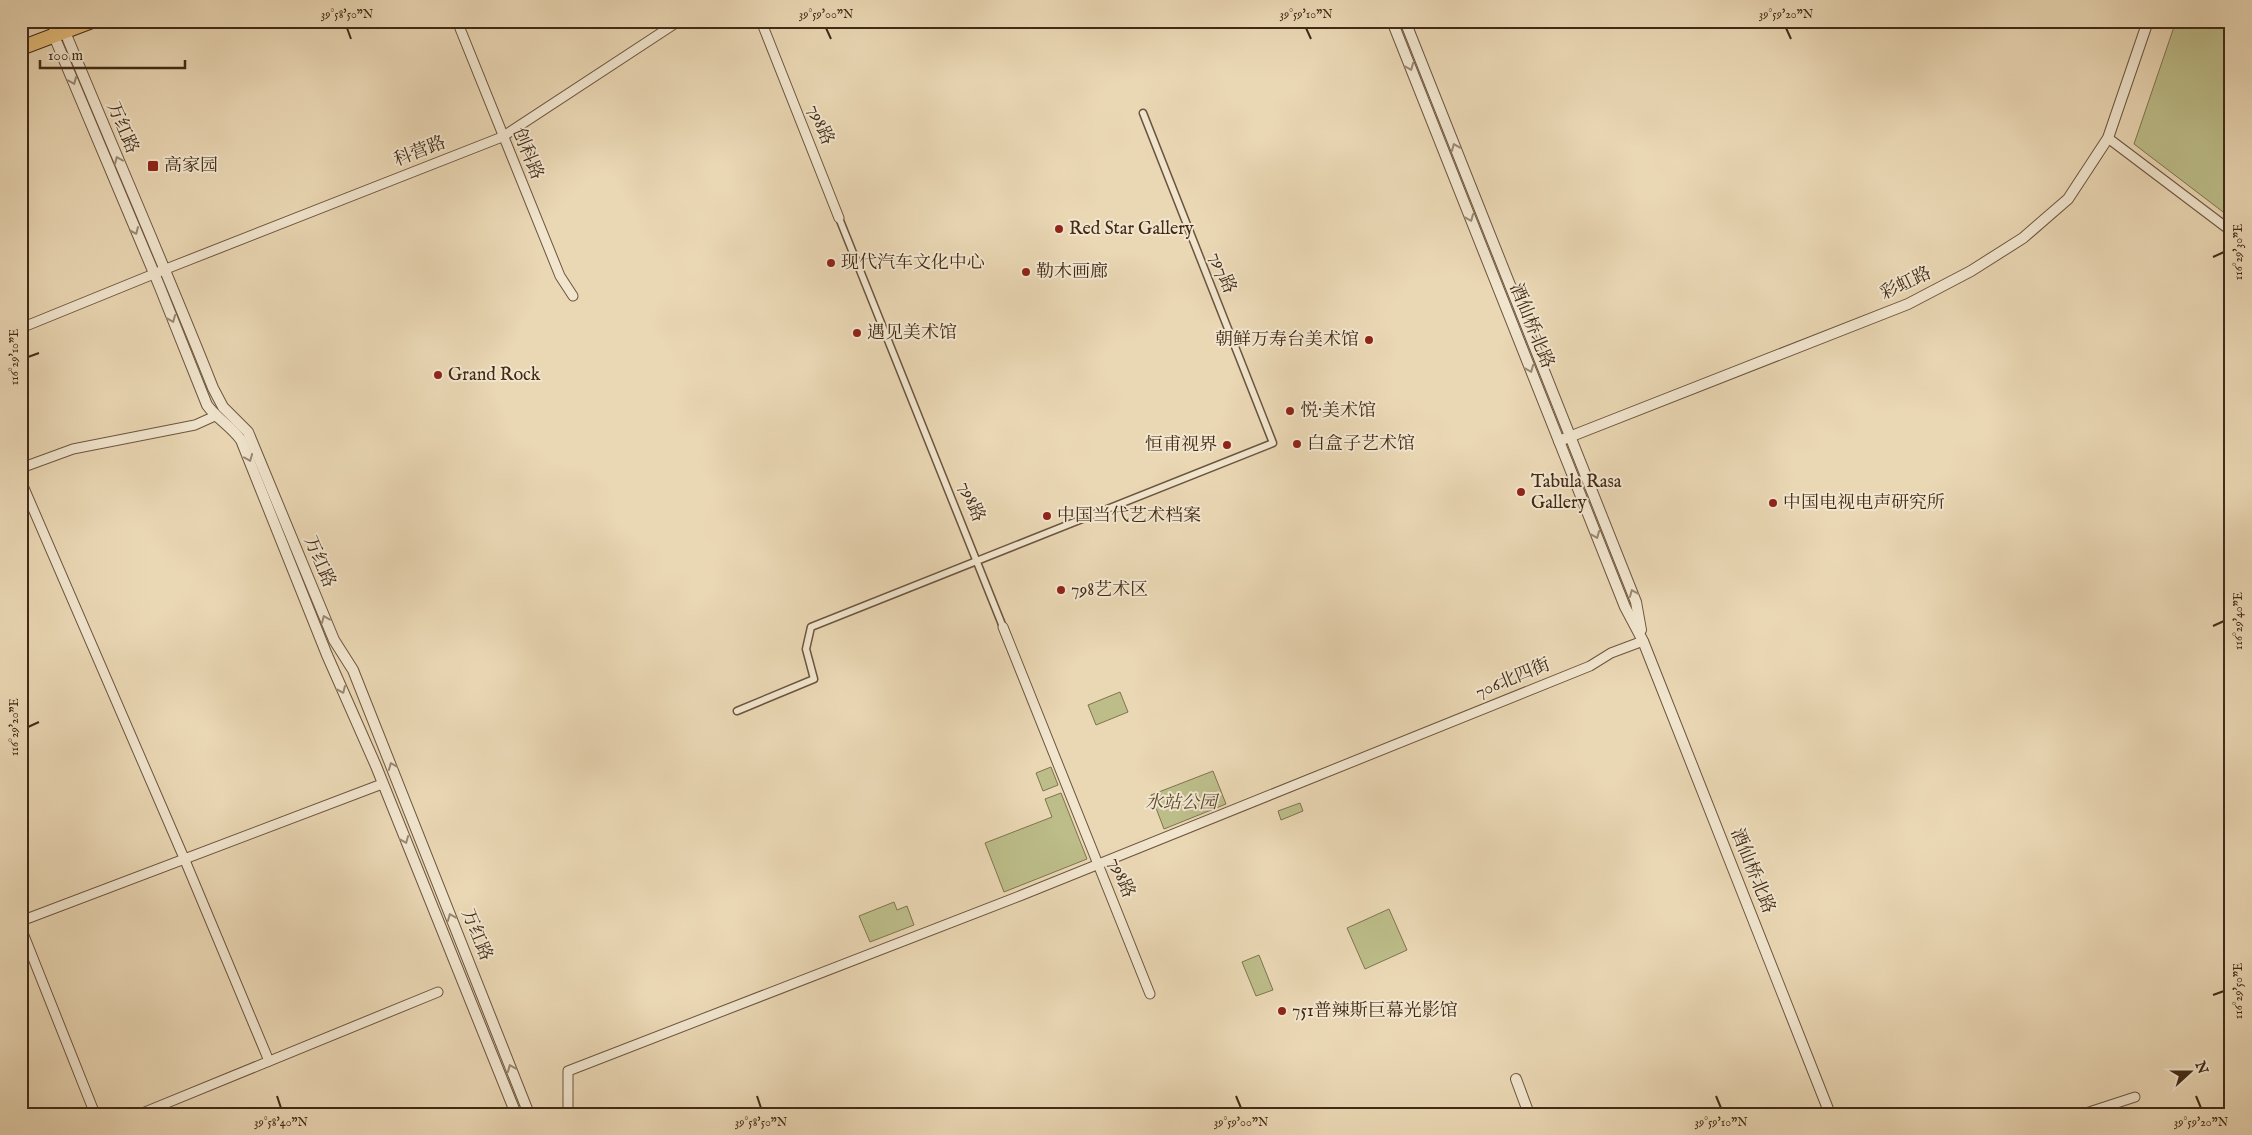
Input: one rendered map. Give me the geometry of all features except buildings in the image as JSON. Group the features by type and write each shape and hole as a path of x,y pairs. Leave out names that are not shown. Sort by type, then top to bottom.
{"main road":[{"path":"21,24 28,21"},
{"path":"21,48 62,28 92,21"}],"street":[{"name":"创科路","path":"456,21 560,276 574,296"},
{"name":"科营路","path":"21,328 502,137 679,21"},
{"name":"798路","path":"761,21 1150,994"},
{"name":"酒仙桥北路","path":"1392,21 1625,607 1643,641 1830,1114"},
{"name":"酒仙桥北路","path":"1405,21 1636,602 1643,641"},
{"name":"彩虹路","path":"1559,440 1908,304 1971,271 2022,238 2068,199 2108,138 2148,21"},
{"name":"万红路","path":"62,28 144,222 166,269 212,388 223,407 248,432 334,640 353,670 529,1114"},
{"name":"万红路","path":"62,28 154,274 207,405 215,416 232,428 241,440 327,655 382,784 516,1114"},
{"name":"797路","path":"977,561 1273,443 1143,113"},
{"path":"2108,138 2231,231"},
{"path":"21,468 73,448 195,425 215,416"},
{"path":"21,481 184,858 269,1061"},
{"path":"737,711 814,679 806,649 811,627 977,561"},
{"name":"706北四街","path":"568,1114 568,1071 976,913 1590,666 1611,653 1643,641"},
{"path":"21,921 382,784"},
{"path":"21,928 94,1114"},
{"path":"140,1114 438,992"},
{"path":"1516,1080 1529,1114"},
{"path":"2083,1114 2135,1097"}],"green space":[{"path":"2176,21 2231,21 2231,218 2134,144"},
{"path":"1120,692 1128,712 1096,725 1088,705"},
{"path":"1051,767 1058,785 1043,791 1036,773"},
{"name":"水站公园","path":"1213,771 1226,804 1164,829 1151,795"},
{"path":"1061,793 1087,859 1004,892 985,843 1052,817 1045,799"},
{"path":"1300,803 1303,811 1281,820 1278,811"},
{"path":"894,902 897,910 907,906 914,925 870,942 859,916"},
{"path":"1389,909 1407,950 1365,969 1347,928"},
{"path":"1259,955 1273,990 1256,996 1242,962"}],"place":[{"name":"高家园","path":"153,166"},
{"name":"Red Star Gallery","path":"1059,229"},
{"name":"现代汽车文化中心","path":"831,263"},
{"name":"勒木画廊","path":"1026,272"},
{"name":"遇见美术馆","path":"857,333"},
{"name":"朝鲜万寿台美术馆","path":"1369,340"},
{"name":"Grand Rock","path":"438,375"},
{"name":"悦·美术馆","path":"1290,411"},
{"name":"白盒子艺术馆","path":"1297,444"},
{"name":"恒甫视界","path":"1227,445"},
{"name":"Tabula Rasa Gallery","path":"1521,492"},
{"name":"中国电视电声研究所","path":"1773,503"},
{"name":"中国当代艺术档案","path":"1047,516"},
{"name":"798艺术区","path":"1061,590"},
{"name":"751普辣斯巨幕光影馆","path":"1282,1011"}]}
